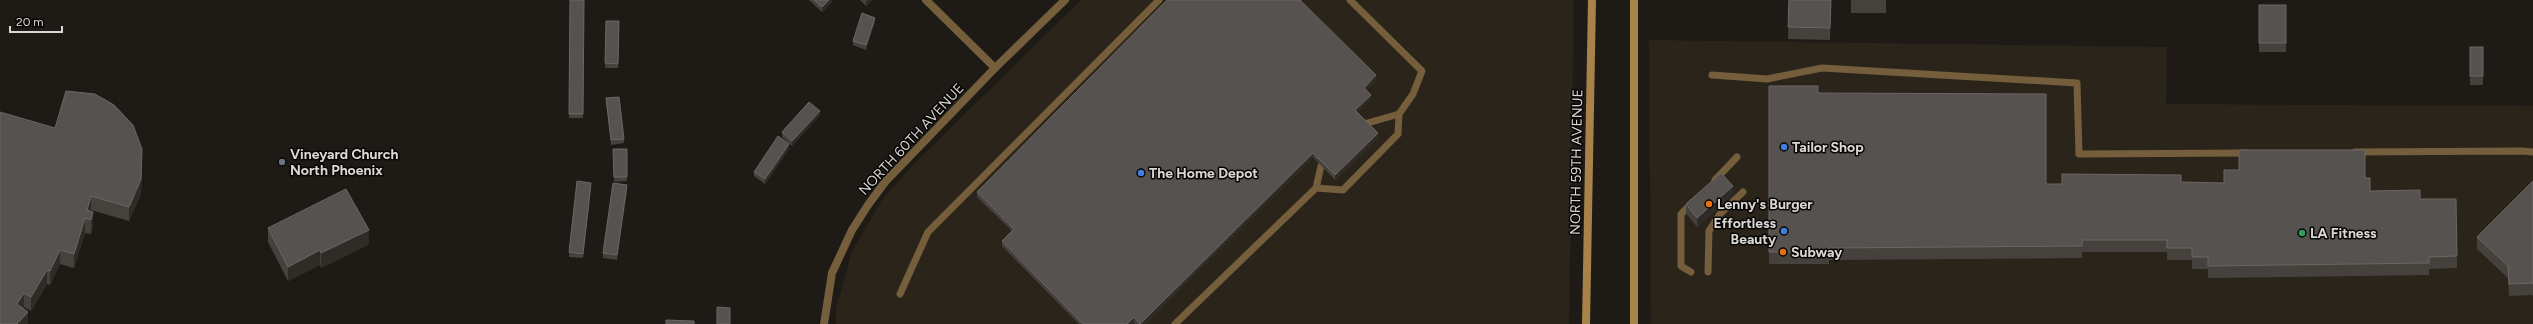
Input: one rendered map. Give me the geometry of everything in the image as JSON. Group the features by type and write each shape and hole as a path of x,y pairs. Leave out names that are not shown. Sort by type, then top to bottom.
{"main road":[{"name":"NORTH 59TH AVENUE","path":"1586,324 1592,0"},
{"path":"1634,0 1634,324"}],"street":[{"path":"926,0 995,68"},
{"name":"NORTH 60TH AVENUE","path":"824,324 832,273 852,230 885,182 995,68 1065,0"}],"lane":[{"path":"900,294 928,232 1159,0"},
{"path":"1316,188 1343,190 1398,134 1399,114 1413,94 1422,71 1350,0"},
{"path":"1712,75 1767,79 1822,68 2077,83 2079,154 2259,153"},
{"path":"1353,134 1364,124 1399,114"},
{"path":"2347,152 2522,150 2533,152"},
{"path":"1175,324 1316,188 1321,166 1332,156"},
{"path":"1709,186 1737,158"},
{"path":"1708,272 1709,231 1720,214 1743,192"},
{"path":"1691,272 1680,266 1681,214 1698,197"}],"shaded area":[{"path":"1081,0 1574,0 1569,324 836,324 836,309 852,251 883,198 915,163"},
{"path":"1649,40 2167,47 2166,104 2533,106 2533,324 1651,324"}],"building":[{"path":"570,0 584,0 583,114 569,114"},
{"path":"814,0 829,0 822,7"},
{"name":"The Home Depot","path":"1167,0 1300,0 1376,75 1364,88 1371,95 1355,110 1378,133 1335,175 1313,153 1140,324 1134,317 1127,324 1083,324 1002,241 1014,229 977,192"},
{"path":"1789,0 1831,0 1830,28 1788,27"},
{"path":"2259,5 2286,5 2286,43 2259,43"},
{"path":"862,13 875,18 866,45 853,41"},
{"path":"606,21 619,21 618,64 605,63"},
{"path":"2470,47 2483,47 2483,76 2470,76"},
{"path":"1769,86 1818,86 1818,93 2046,94 2046,184 2062,184 2062,174 2181,175 2181,182 2224,183 2224,170 2239,170 2239,150 2365,150 2365,178 2370,178 2370,191 2420,190 2420,199 2456,199 2457,256 2429,257 2429,263 2208,266 2208,257 2192,257 2192,248 2167,248 2167,240 2082,240 2082,246 1829,248 1829,252 1769,252"},
{"path":"66,91 95,94 114,105 133,125 142,149 141,179 129,207 91,196 87,210 93,212 91,220 85,218 74,254 60,250 50,271 47,270 31,297 24,293 17,304 28,312 17,324 0,324 0,112 55,128"},
{"path":"619,97 624,139 611,140 606,98"},
{"path":"809,102 820,111 792,141 782,132"},
{"path":"778,136 789,144 765,179 754,172"},
{"path":"613,149 627,149 627,177 614,177"},
{"path":"1721,173 1733,186 1697,218 1686,204"},
{"path":"577,181 591,183 583,254 569,252"},
{"path":"2533,181 2533,284 2509,284 2508,266 2477,237"},
{"path":"613,183 627,185 617,255 603,253"},
{"path":"346,189 369,230 321,253 320,250 288,267 268,228"},
{"path":"717,307 730,308 730,324 717,324"},
{"path":"666,320 694,321 694,324 666,324"}],"place":[{"name":"Tailor Shop","path":"1784,147"},
{"name":"Vineyard Church North Phoenix","path":"282,162"},
{"name":"The Home Depot","path":"1141,173"},
{"name":"Lenny's Burger","path":"1709,204"},
{"name":"Effortless Beauty","path":"1784,231"},
{"name":"LA Fitness","path":"2302,233"},
{"name":"Subway","path":"1783,252"}]}
